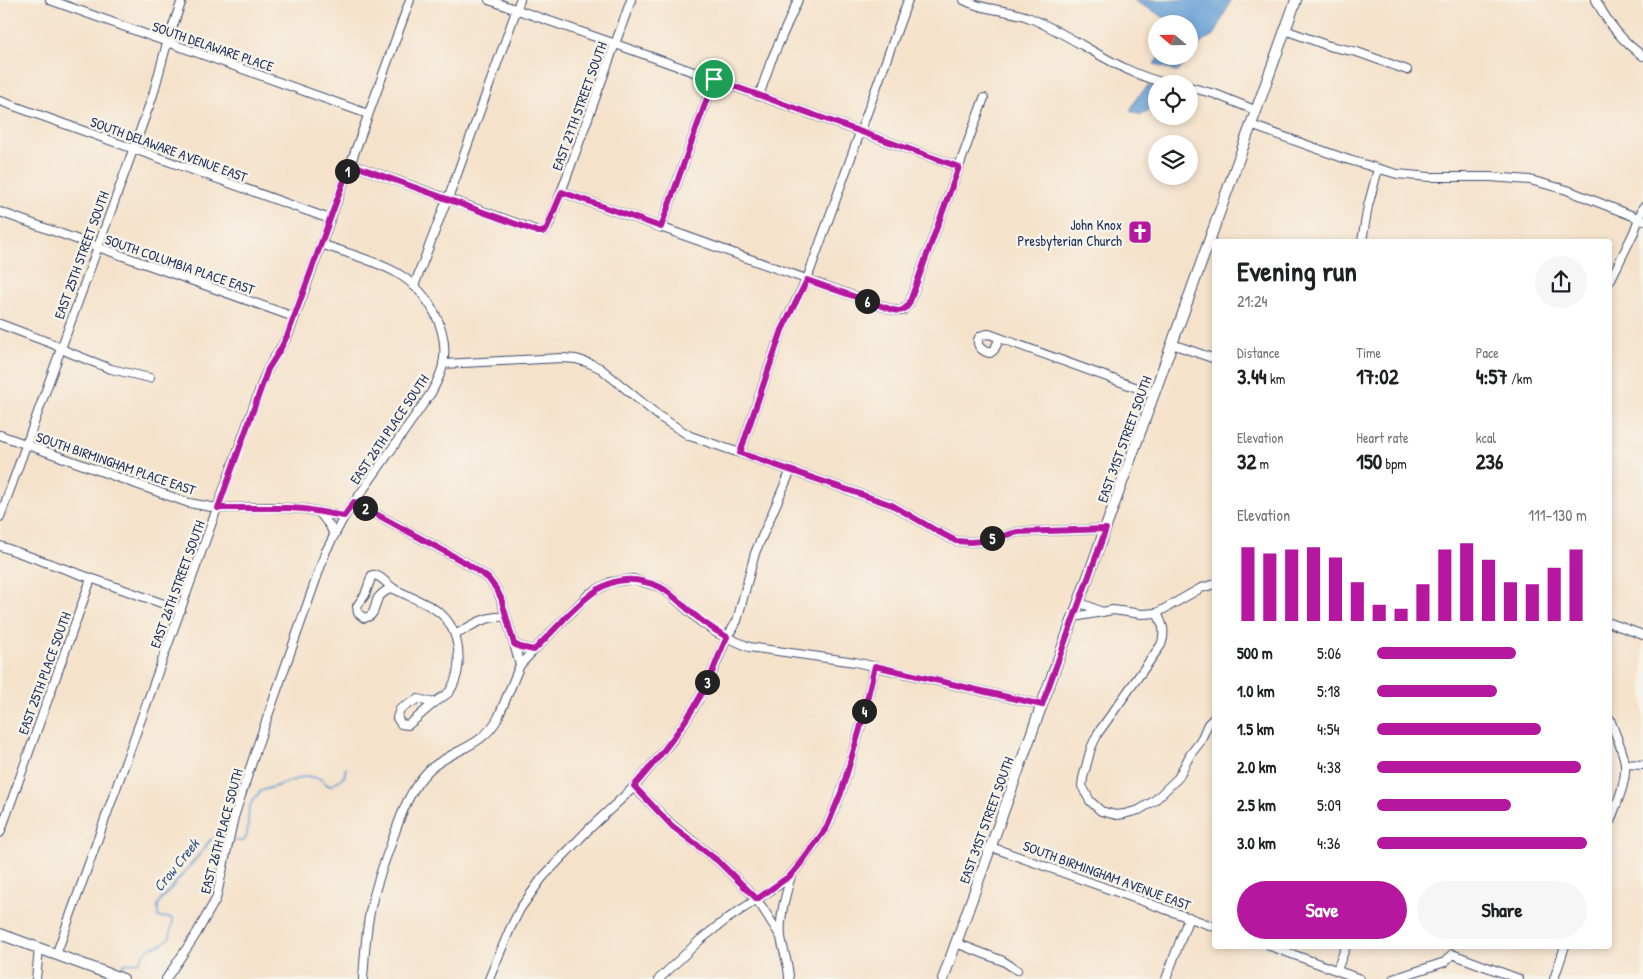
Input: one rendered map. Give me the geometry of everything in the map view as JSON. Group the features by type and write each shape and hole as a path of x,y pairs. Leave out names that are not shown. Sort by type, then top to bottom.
{"main road":[{"name":"EAST 31ST STREET SOUTH","path":"943,979 1296,0"},
{"path":"0,934 123,979"}],"street":[{"name":"SOUTH DELAWARE PLACE","path":"50,0 368,114"},
{"name":"EAST 25TH STREET SOUTH","path":"0,517 153,95 167,43 182,0"},
{"name":"EAST 26TH STREET SOUTH","path":"56,955 268,369 285,342 408,0"},
{"path":"489,0 959,167"},
{"path":"414,286 448,199 520,0"},
{"name":"EAST 27TH STREET SOUTH","path":"448,199 538,232 546,230 562,192 631,0"},
{"path":"759,96 771,61 798,0"},
{"path":"740,453 782,330 807,280 908,0"},
{"path":"964,0 978,6 1009,11 1030,18 1148,78"},
{"path":"1596,0 1602,12 1619,35 1643,56"},
{"path":"1285,30 1329,46 1357,52 1407,70"},
{"path":"661,227 714,79"},
{"path":"1198,89 1215,94 1257,111"},
{"path":"562,192 807,280 893,310 902,311 909,304 984,98"},
{"name":"SOUTH DELAWARE AVENUE EAST","path":"0,101 330,219"},
{"path":"1251,125 1346,159 1397,174 1429,177 1490,177 1530,180 1567,190 1641,219"},
{"path":"350,164 448,199"},
{"path":"1362,239 1368,206 1378,169"},
{"path":"1612,277 1641,219 1643,206"},
{"name":"SOUTH COLUMBIA PLACE EAST","path":"0,212 294,318"},
{"name":"EAST 26TH PLACE SOUTH","path":"166,979 199,930 216,899 230,832 252,762 318,572 334,534 344,516 431,393 443,364 444,341 440,325 430,304 414,286 398,274 380,265 321,244"},
{"path":"0,324 111,369 150,378"},
{"path":"1000,338 1154,394"},
{"path":"1172,344 1212,358"},
{"path":"443,364 538,358 576,359 589,363 600,368 660,417 697,439 892,505 956,541 983,541 1018,532 1106,529"},
{"name":"SOUTH BIRMINGHAM PLACE EAST","path":"0,435 181,500 218,508 304,509 344,516"},
{"path":"489,979 520,909 542,878 634,786 671,743 685,722 710,678 727,637 737,621 750,566 791,470"},
{"path":"354,502 466,563 488,578 497,590 520,665"},
{"path":"319,512 334,534"},
{"path":"0,546 181,610"},
{"path":"392,588 378,598 371,616 364,618 358,614 357,606 365,595 372,575 378,575 392,588 439,612 448,620 455,636 459,658 456,675 448,692 408,725 401,724 397,718 400,709 418,699 434,703"},
{"name":"EAST 25TH PLACE SOUTH","path":"0,833 91,579"},
{"path":"363,979 372,900 410,794 430,770 440,762 477,742 489,732 498,718 520,665 589,594 610,582 622,580 642,581 660,587 701,622 727,637 750,647 833,658 875,666 1042,705"},
{"path":"1074,617 1113,610 1142,614 1158,613 1201,588 1212,585"},
{"path":"1079,602 1102,612"},
{"path":"1158,613 1164,629 1161,645 1098,733 1084,770 1082,786 1084,793 1096,807 1116,815 1146,806 1178,778 1212,720"},
{"path":"455,636 486,618 506,617"},
{"path":"1612,624 1643,635"},
{"path":"514,644 534,650"},
{"path":"659,979 700,940 726,919 791,875 827,827 841,793 875,666"},
{"path":"1612,725 1625,764 1621,792 1612,817"},
{"path":"1625,764 1643,765"},
{"path":"634,786 672,826 718,861 757,899 781,936"},
{"name":"SOUTH BIRMINGHAM AVENUE EAST","path":"991,847 1212,926"},
{"path":"789,979 781,936 781,917 791,875"},
{"path":"1166,979 1189,917"},
{"path":"956,943 1003,961 1017,970"},
{"path":"36,979 39,948"},
{"path":"1278,949 1360,979"},
{"path":"1337,970 1345,949"},
{"path":"1554,979 1564,949"},
{"path":"1393,979 1445,962 1453,950 1519,979"}],"water":[{"path":"1133,0 1231,0 1215,34 1203,41 1198,47 1198,15 1160,15"},
{"path":"1157,65 1184,65 1178,72"},
{"path":"1148,87 1148,111 1140,115 1130,111 1138,96"}],"waterway":[{"name":"Crow Creek","path":"236,841 244,841 247,835 249,808 254,798 261,791 306,776 321,779 330,786 344,777 346,767"},
{"name":"Crow Creek","path":"122,969 124,964 138,962 149,948 162,944 170,937 173,921 171,918 158,917 158,905 209,841 217,837 227,837"}],"place":[{"name":"John Knox Presbyterian Church","path":"1140,232"}],"route":[{"path":"714,79 959,167 909,304 902,311 893,310 807,280 782,330 740,453 892,505 956,541 983,541 1018,532 1106,529 1042,705 875,666 860,729 841,793 827,827 791,875 757,899 718,861 672,826 634,786 671,743 695,706 710,678 727,637 701,622 669,593 660,587 642,581 622,580 610,582 589,594 534,650 527,649 514,644 501,598 488,578 466,563 354,502 344,516 304,509 269,507 218,508 268,369 288,334 350,164 538,232 546,230 562,192 661,227 714,79"}]}
